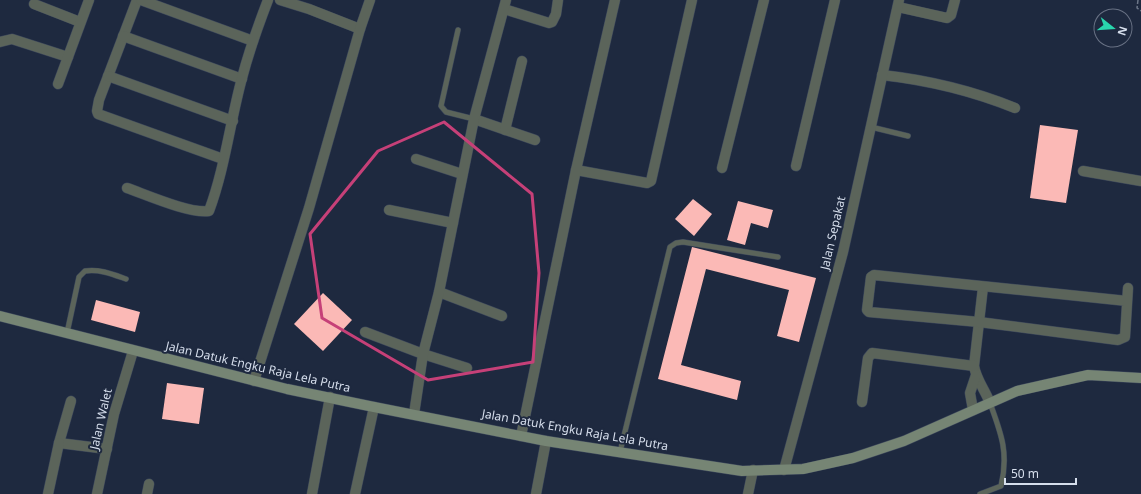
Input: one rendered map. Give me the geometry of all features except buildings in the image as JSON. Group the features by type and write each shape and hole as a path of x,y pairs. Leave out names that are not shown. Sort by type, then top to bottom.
{"street":[{"path":"58,84 89,0"},
{"path":"137,0 97,106 98,114 223,159"},
{"path":"141,0 252,41"},
{"path":"127,188 181,206 203,212 209,211 215,194 252,41 268,0"},
{"path":"280,0 311,4 360,29"},
{"path":"254,381 309,208 360,29 370,0"},
{"path":"414,414 423,354 453,223 474,119 505,4 548,23 552,22 556,14 558,0"},
{"path":"521,436 576,170 615,0"},
{"path":"576,170 647,183 651,181 692,0"},
{"path":"722,168 764,0"},
{"path":"796,166 835,0"},
{"path":"898,3 947,18 951,15 954,0"},
{"name":"Jalan Sepakat","path":"784,470 843,252 898,3"},
{"path":"34,4 80,22"},
{"path":"123,36 242,79"},
{"path":"0,42 12,39 68,57"},
{"path":"505,130 522,61"},
{"path":"882,75 909,78 979,96 1015,108"},
{"path":"108,76 233,121"},
{"path":"474,119 535,140"},
{"path":"416,159 462,174"},
{"path":"1082,171 1141,181"},
{"path":"389,210 453,223"},
{"path":"1127,302 874,274 871,277 867,310 869,312 979,322 1118,340 1124,337 1127,302 1128,288"},
{"path":"973,410 970,393 975,371 983,287"},
{"path":"438,292 502,316"},
{"name":"Jalan Datuk Engku Raja Lela Putra","path":"0,316 254,381 374,407 546,441 742,471 803,469 853,458 904,441 1017,390 1088,375 1141,378"},
{"path":"365,332 423,354 466,368"},
{"name":"Jalan Walet","path":"97,494 114,414 133,351"},
{"path":"862,402 868,358 872,353 975,371"},
{"path":"975,371 990,403"},
{"path":"312,494 330,397"},
{"path":"48,494 59,443 71,401"},
{"path":"355,494 374,407"},
{"path":"536,494 546,441"},
{"path":"59,443 107,449"},
{"path":"748,494 753,470"}],"lane":[{"path":"458,30 441,106 446,112 474,119"},
{"path":"871,127 908,136"},
{"path":"620,452 670,247 676,243 683,242 778,257"},
{"path":"67,334 79,277 85,271 94,270 107,272 126,279"},
{"path":"980,494 1001,486 1005,459 1004,443 990,403"}],"path":[{"path":"1138,0 1137,8 1141,11"}],"highlighted area":[{"path":"444,122 532,194 539,273 533,362 428,380 322,318 310,234 378,151"}]}
